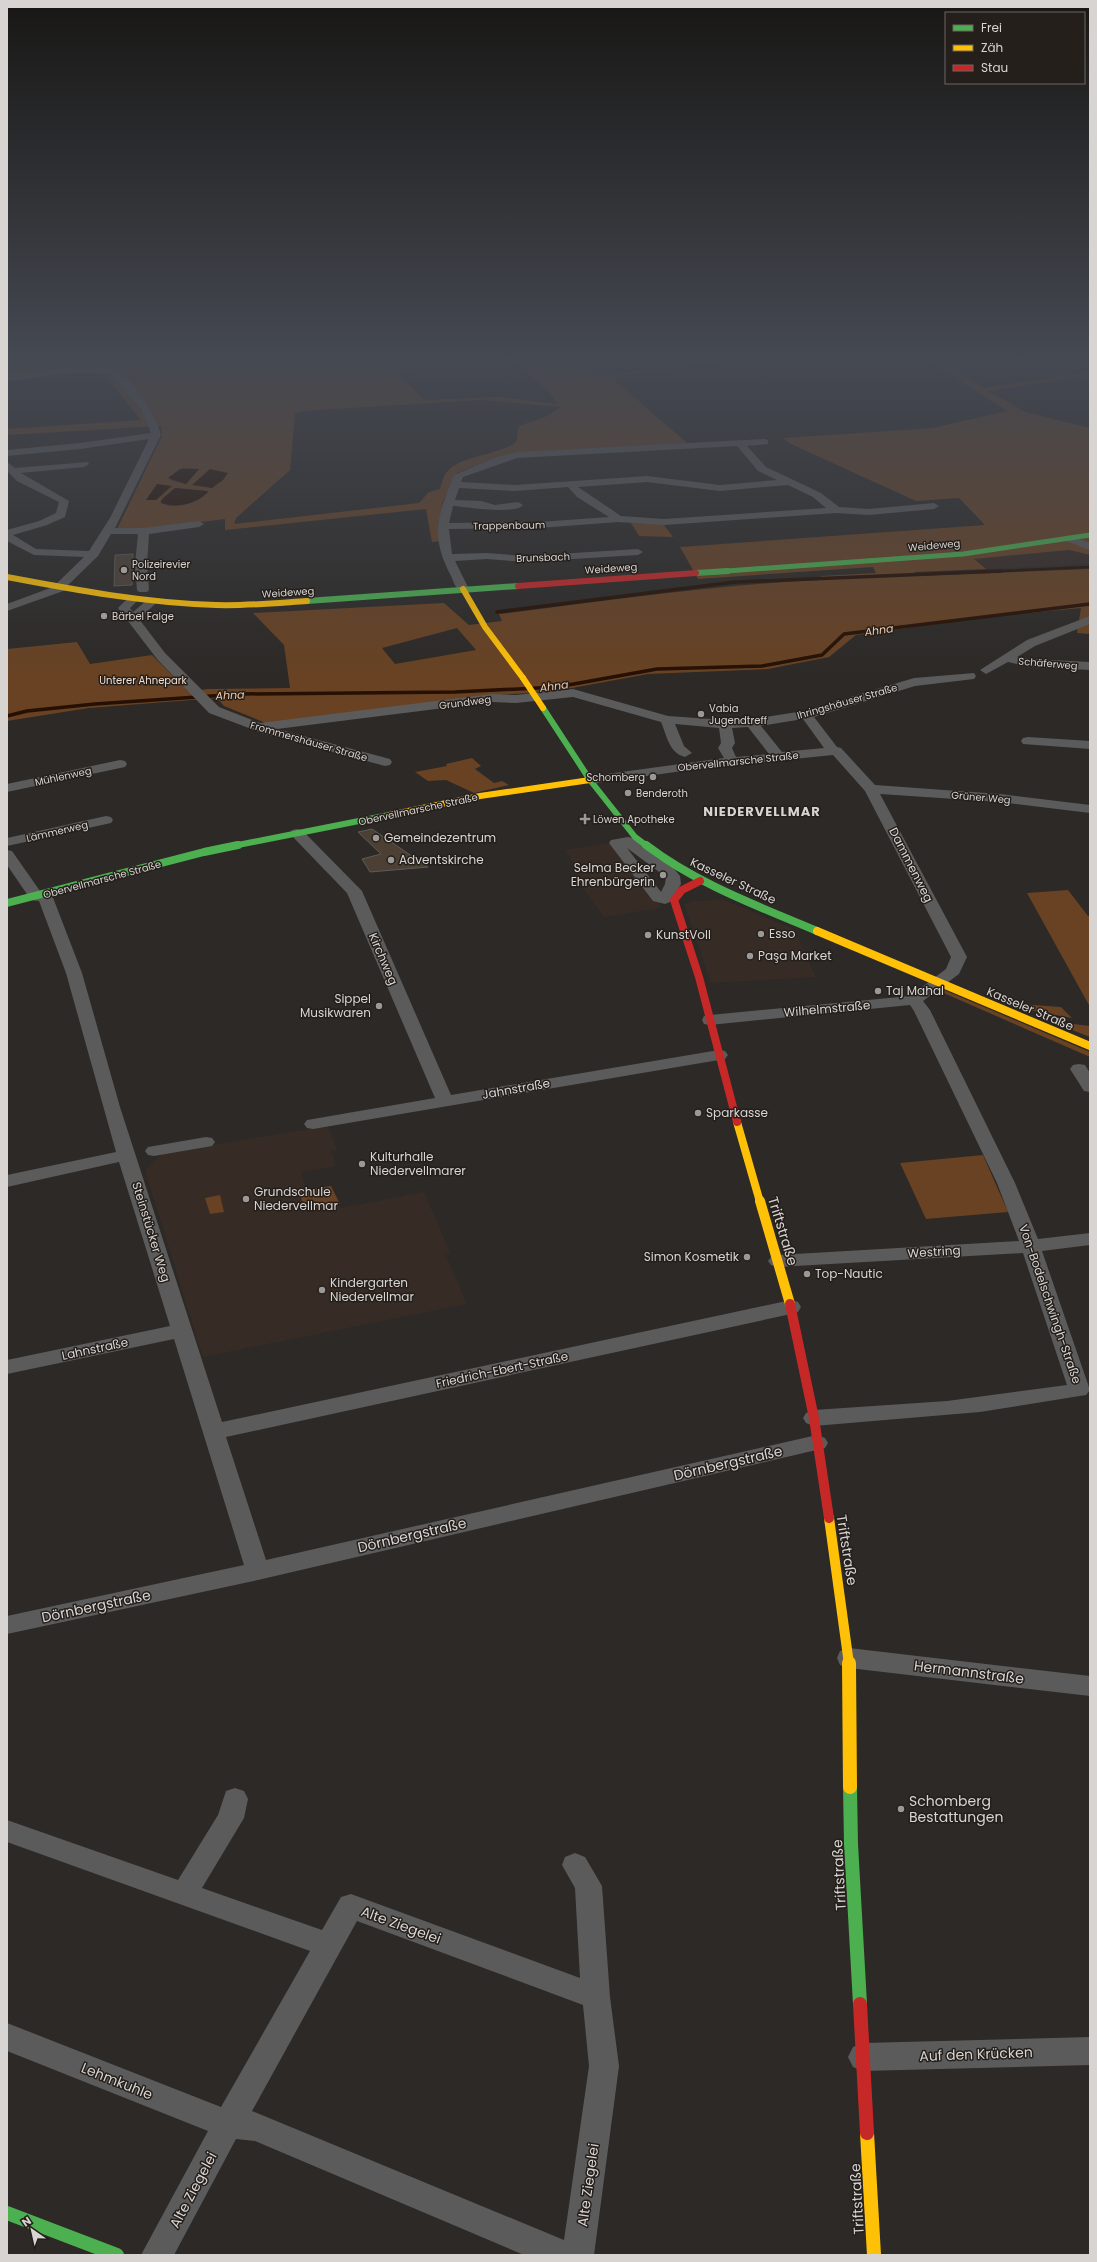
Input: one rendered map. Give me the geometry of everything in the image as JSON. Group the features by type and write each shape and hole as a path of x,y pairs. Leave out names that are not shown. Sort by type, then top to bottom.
{"main road":[{"name":"Weideweg","path":"133,599 196,606 247,605 963,554 1090,535"},
{"path":"7,577 133,599"},
{"name":"Kasseler Straße","path":"463,589 471,604 523,678 590,780 635,837 672,865 700,881 1090,1046"},
{"path":"418,592 471,604"},
{"name":"Obervellmarsche Straße","path":"7,903 40,896 161,862 298,833 480,796 590,780"},
{"name":"Triftstraße","path":"700,881 682,890 674,900 710,1020 791,1307 814,1418 816,1443 849,1658 851,1844 874,2255"},
{"path":"7,2213 117,2255"}],"street":[{"path":"10,469 61,466"},
{"path":"7,608 61,587 70,580 94,554 108,531 141,466"},
{"path":"463,589 448,558 442,526 447,503 459,475 483,466"},
{"path":"759,466 762,469 818,495 836,510"},
{"path":"7,533 43,524 61,515 64,501 21,478 10,469"},
{"path":"455,486 515,488 646,479 720,488 789,482"},
{"path":"570,484 581,497 610,511 618,519"},
{"path":"447,503 481,504 495,508 518,505"},
{"name":"Trappenbaum","path":"442,526 539,525 618,519 664,522 836,510 869,512 934,506"},
{"path":"108,531 144,531 199,524"},
{"path":"143,590 141,565 144,531"},
{"path":"7,536 34,552 94,554"},
{"path":"1070,539 1090,547"},
{"name":"Brunsbach","path":"448,558 487,556 525,559 638,552"},
{"name":"Frommershäuser Straße","path":"133,599 124,608 161,656 214,710 259,727 384,762"},
{"path":"133,618 151,602"},
{"path":"986,670 1031,644 1090,620"},
{"path":"1072,628 1090,629"},
{"name":"Schäferweg","path":"1005,658 1031,663 1090,666"},
{"name":"Ihringshäuser Straße","path":"667,720 725,724 752,723 806,715 914,682 970,676"},
{"name":"Grundweg","path":"259,727 492,698 516,699 573,693 667,720"},
{"name":"Dammenweg","path":"806,715 834,751 871,789 959,957 953,971 938,982"},
{"path":"667,720 678,748 685,753"},
{"path":"752,723 778,756"},
{"path":"725,724 728,743 725,748 732,761"},
{"path":"1028,742 1090,745"},
{"name":"Obervellmarsche Straße","path":"590,780 643,771 834,751"},
{"name":"Mühlenweg","path":"7,788 120,764"},
{"name":"Grüner Weg","path":"871,789 1000,798 1090,809"},
{"name":"Lämmerweg","path":"7,842 106,820"},
{"name":"Kirchweg","path":"298,833 354,891 445,1101"},
{"name":"Steinstücker Weg","path":"7,854 40,896 74,973 111,1107 183,1330 213,1432 258,1571"},
{"path":"914,1000 938,982"},
{"name":"Wilhelmstraße","path":"710,1020 914,1000"},
{"name":"Von-Bodelschwingh-Straße","path":"814,1418 927,1412 1025,1400 1079,1390 1031,1246 1006,1183 922,1010 914,1000"},
{"name":"Jahnstraße","path":"313,1124 719,1055"},
{"path":"1079,1068 1090,1087"},
{"path":"154,1151 206,1142"},
{"path":"7,1181 127,1155"},
{"name":"Westring","path":"778,1261 1031,1246 1090,1239"},
{"name":"Friedrich-Ebert-Straße","path":"213,1432 791,1307"},
{"name":"Lahnstraße","path":"7,1367 183,1330"},
{"name":"Dörnbergstraße","path":"7,1625 258,1571 816,1443"},
{"name":"Hermannstraße","path":"849,1658 1090,1686"},
{"path":"184,1894 231,1818 235,1799"},
{"path":"7,1831 328,1945"},
{"name":"Alte Ziegelei","path":"575,1866 588,1886 596,1997 604,2066 578,2255"},
{"name":"Alte Ziegelei","path":"157,2255 228,2124 351,1906 596,1997"},
{"name":"Lehmkuhle","path":"7,2037 228,2124"},
{"name":"Auf den Krücken","path":"863,2058 1090,2051"},
{"path":"228,2124 256,2126 562,2255"}],"shaded area":[{"path":"180,469 199,469 186,484 168,478"},
{"path":"210,469 228,473 223,480 212,488 192,485"},
{"path":"157,484 172,486 156,500 146,500"},
{"path":"175,488 208,492 198,499 186,504 174,505 161,503 162,499"},
{"path":"1069,550 1090,555 1090,564 986,569 973,559"},
{"path":"615,842 658,898 660,908 604,917 574,875 582,873 565,850"},
{"path":"724,900 794,929 816,977 711,983 684,904 694,901"},
{"path":"328,1126 337,1150 331,1151 336,1166 301,1172 306,1190 331,1186 341,1208 424,1192 450,1253 446,1255 467,1304 203,1357 145,1171 163,1153"}],"green space":[{"path":"148,466 290,466 290,470 236,518 234,524 419,503 429,492 440,489 444,476 452,467 454,466 475,466 457,473 443,501 438,525 441,541 432,542 426,509 225,530 225,519 153,528 117,529","holes":["183,468 199,469 186,484 170,480","175,488 207,491 208,492 192,502 179,506 166,505 160,502"]},
{"name":"Unterer Ahnepark","path":"838,466 1090,466 1090,555 1069,550 974,559 986,569 914,572 916,576 1090,569 1090,634 1077,633 1081,608 988,617 856,635 829,657 768,669 648,674 550,692 494,695 268,724 224,706 217,698 89,708 7,721 7,649 77,642 90,664 152,655 189,692 207,689 290,688 284,645 253,613 444,603 469,625 502,621 499,614 699,590 780,582 820,580 821,576 876,573 873,567 698,579 680,547 985,525 959,498 916,501","holes":["457,628 476,650 395,664 382,648"]},
{"path":"631,523 663,524 673,537 639,536"},
{"path":"472,758 481,766 475,769 494,783 502,781 509,785 474,793 446,780 428,781 415,772 447,766 446,764"},
{"path":"1068,890 1088,916 1090,916 1090,1007 1027,893"},
{"path":"944,990 1090,1052 1090,1057 939,991"},
{"path":"1004,1003 1061,1007 1072,1018 1029,1010 1023,1011"},
{"path":"1049,1021 1090,1026 1090,1037"},
{"path":"983,1155 1008,1212 926,1219 900,1163"},
{"path":"331,1186 340,1204 314,1209 302,1201 299,1191"},
{"path":"220,1195 224,1212 210,1214 205,1198"}],"building":[{"name":"Polizeirevier Nord","path":"133,554 132,585 114,586 115,555"},
{"name":"Adventskirche","path":"372,829 428,867 370,872 362,859 381,854 358,832"}],"waterway":[{"path":"980,572 1090,567"},
{"path":"980,572 1001,571"},
{"path":"497,612 735,582 980,572"},
{"name":"Ahna","path":"7,716 27,711 95,704 241,694 455,692 557,687 657,669 762,666 822,655 844,634 1090,604"}],"traffic: fast":[{"path":"696,573 963,554 1090,535"},
{"path":"307,601 518,586"},
{"path":"543,708 590,780 635,837 672,865 700,881 817,931"},
{"path":"7,903 204,852 389,815"},
{"path":"850,1787 851,1844 860,2004"},
{"path":"7,2213 117,2255"}],"traffic: slow":[{"path":"7,577 59,587 163,602 238,605 307,601"},
{"path":"463,589 485,627 523,678"},
{"path":"523,678 543,708"},
{"path":"389,815 480,796 590,780"},
{"path":"817,931 1090,1046"},
{"path":"737,1122 790,1304"},
{"path":"829,1518 849,1658 850,1787"},
{"path":"867,2133 874,2255"}],"traffic: jam":[{"path":"518,586 696,573"},
{"path":"700,881 682,890 674,900 699,977 737,1122"},
{"path":"790,1304 814,1418 829,1518"},
{"path":"860,2004 867,2133"}],"place":[{"name":"Polizeirevier Nord","path":"124,570"},
{"name":"Bärbel Falge","path":"104,616"},
{"name":"Vabia Jugendtreff","path":"701,714"},
{"name":"Schomberg","path":"653,777"},
{"name":"Benderoth","path":"628,793"},
{"name":"Löwen Apotheke","path":"585,819"},
{"name":"Gemeindezentrum","path":"376,838"},
{"name":"Adventskirche","path":"391,860"},
{"name":"Selma Becker Ehrenbürgerin","path":"663,875"},
{"name":"Esso","path":"761,934"},
{"name":"KunstVoll","path":"648,935"},
{"name":"Paşa Market","path":"750,956"},
{"name":"Taj Mahal","path":"878,991"},
{"name":"Sippel Musikwaren","path":"379,1006"},
{"name":"Sparkasse","path":"698,1113"},
{"name":"Kulturhalle Niedervellmarer","path":"362,1164"},
{"name":"Grundschule Niedervellmar","path":"246,1199"},
{"name":"Simon Kosmetik","path":"747,1257"},
{"name":"Top-Nautic","path":"807,1274"},
{"name":"Kindergarten Niedervellmar","path":"322,1290"},
{"name":"Schomberg Bestattungen","path":"901,1809"}],"district":[{"name":"NIEDERVELLMAR","path":"762,811"}]}
